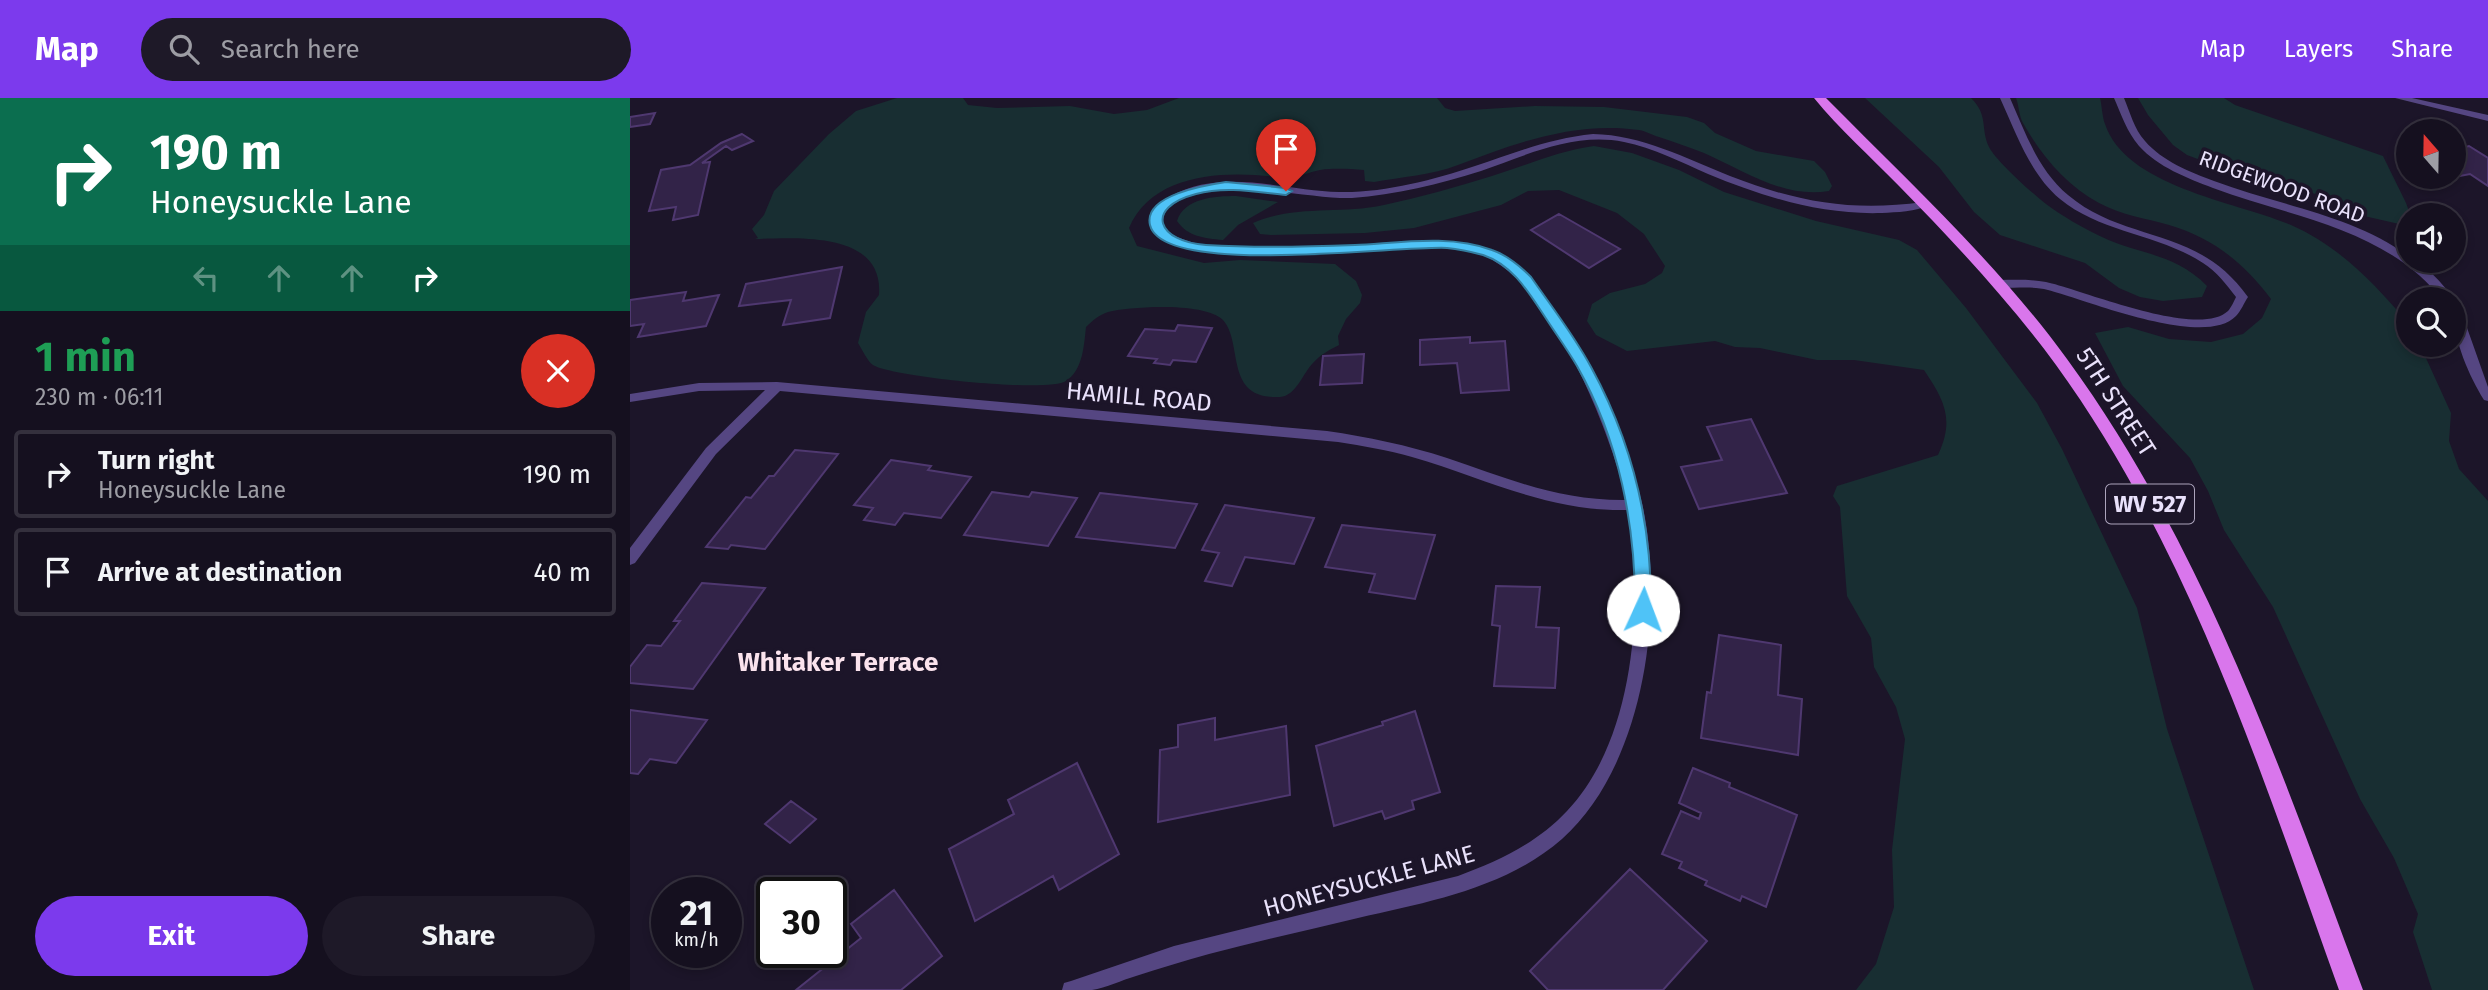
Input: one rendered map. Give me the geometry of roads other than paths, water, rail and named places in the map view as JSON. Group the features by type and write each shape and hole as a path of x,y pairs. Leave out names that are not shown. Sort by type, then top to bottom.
{"main road":[{"name":"5TH STREET","path":"1820,98 2030,320 2087,398 2139,482 2169,540 2250,722 2351,990"}],"street":[{"path":"1998,284 2019,283 2052,287 2146,316 2186,325 2211,324 2229,317 2239,308 2242,297 2234,282 2221,269 2201,256 2087,213 2066,198 2040,172 2005,98"},
{"name":"RIDGEWOOD ROAD","path":"2119,98 2133,131 2143,145 2159,159 2230,192 2365,237 2421,271 2436,287"},
{"path":"2400,98 2488,118"},
{"name":"HONEYSUCKLE LANE","path":"1071,990 1158,959 1427,894 1482,877 1522,857 1556,834 1584,804 1606,769 1623,727 1633,690 1645,586 1636,505 1613,429 1584,366 1527,279 1502,259 1469,247 1434,244 1267,253 1195,248 1166,238 1158,230 1155,222 1157,213 1165,205 1191,191 1226,186 1324,195 1353,195 1409,187 1458,175 1556,142 1612,137 1647,145 1789,201 1863,210 1923,205"},
{"path":"2466,339 2477,380 2488,397"},
{"name":"HAMILL ROAD","path":"630,398 711,386 777,386 1373,442 1413,452 1535,496 1605,508 1636,505"},
{"path":"630,559 711,451 777,386"}],"district":[{"name":"Whitaker Terrace","path":"838,662"}]}
